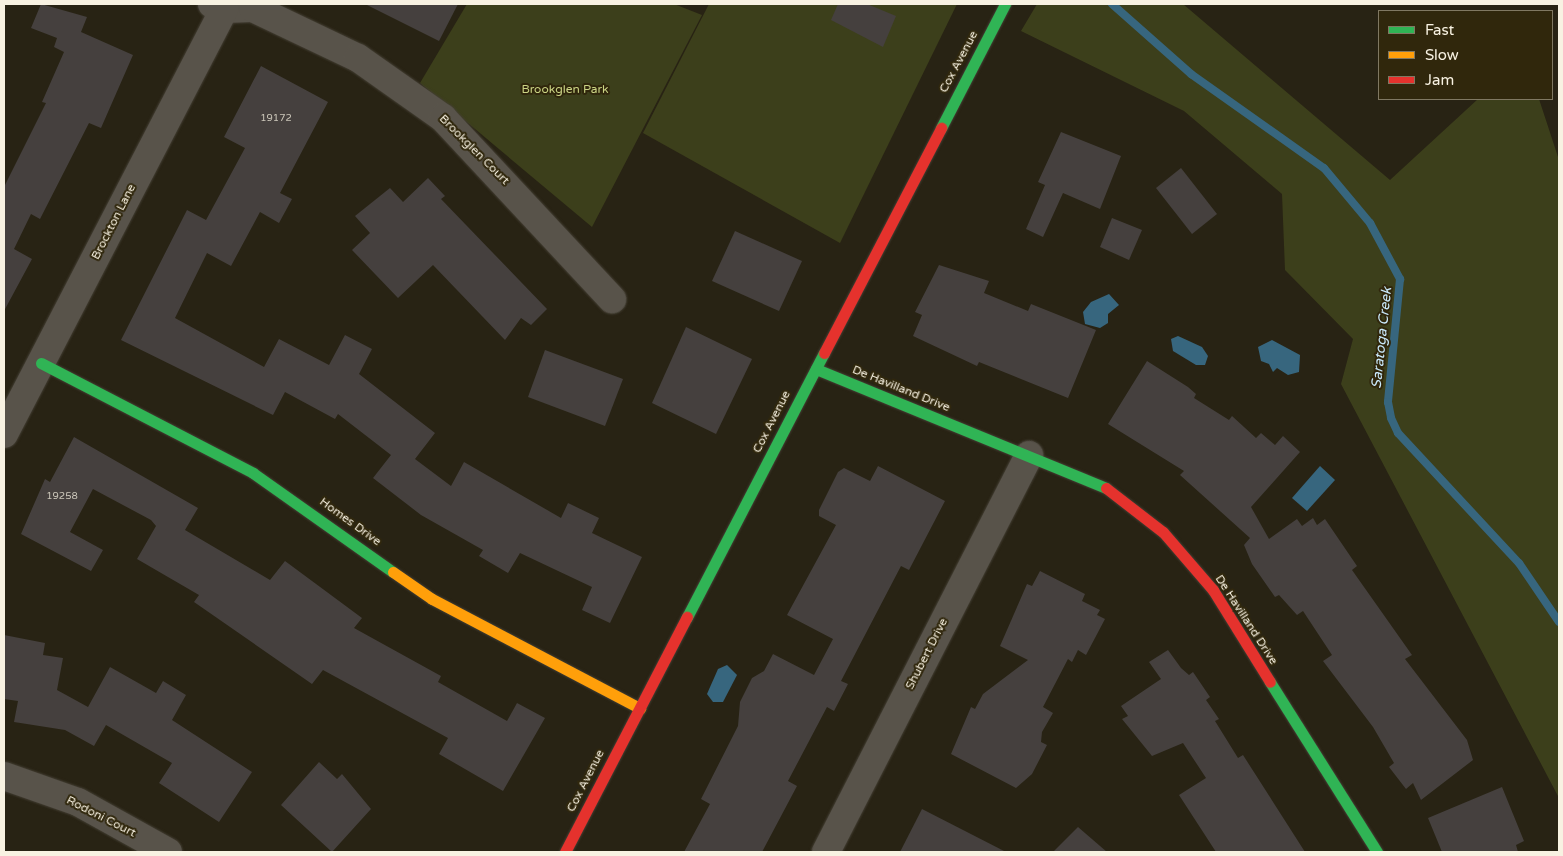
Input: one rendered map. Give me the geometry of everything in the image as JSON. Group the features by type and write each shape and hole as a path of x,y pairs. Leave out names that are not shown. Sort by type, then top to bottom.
{"street":[{"name":"Cox Avenue","path":"565,852 1005,4"},
{"name":"Brookglen Court","path":"218,6 253,8 358,58 443,118 612,299"},
{"name":"Brockton Lane","path":"4,434 218,6"},
{"name":"Homes Drive","path":"41,363 253,473 432,599 640,708"},
{"name":"De Havilland Drive","path":"816,369 1029,455 1110,490 1163,532 1212,590 1377,852"},
{"name":"Shubert Drive","path":"826,852 1029,455"},
{"name":"Rodoni Court","path":"4,776 78,802 168,852"}],"green space":[{"name":"Brookglen Park","path":"467,4 674,4 702,15 592,227 420,83"},
{"path":"709,4 957,4 840,243 643,133"},
{"path":"1037,4 1183,4 1390,180 1477,100 1539,100 1559,160 1559,798 1341,384 1353,339 1285,270 1282,194 1184,111 1021,31"}],"water":[{"path":"1109,294 1119,305 1108,314 1108,323 1100,328 1085,324 1083,312 1091,302"},
{"path":"1178,336 1202,347 1208,356 1205,365 1196,365 1173,351 1171,339"},
{"path":"1272,340 1300,355 1299,372 1288,375 1277,368 1273,372 1269,364 1261,361 1258,347"},
{"path":"1320,466 1335,480 1307,511 1292,498"},
{"path":"727,665 737,675 723,702 713,702 707,694 718,669"}],"building":[{"path":"41,4 87,17 81,32 133,55 101,128 89,123 40,219 31,214 14,249 32,259 4,311 4,187 46,103 42,102 64,52 54,47 57,38 31,28"},
{"path":"365,4 458,4 439,41"},
{"path":"838,4 867,4 896,16 883,47 831,20"},
{"path":"261,66 328,102 280,193 292,199 279,223 260,212 231,266 207,253 175,318 264,367 279,339 329,365 345,335 372,349 359,374 435,433 415,459 451,486 464,462 561,518 568,503 599,518 592,533 642,557 610,623 582,610 592,587 520,553 508,573 479,556 483,550 421,515 373,478 391,455 338,414 335,419 285,392 273,415 121,340 187,210 206,220 245,148 224,137"},
{"path":"1061,132 1121,156 1100,209 1063,193 1043,237 1026,229 1045,185 1038,182"},
{"path":"1181,168 1217,214 1192,234 1156,188"},
{"path":"428,178 445,196 441,199 547,309 531,325 521,318 505,340 433,265 398,298 352,250 370,233 355,216 390,188 403,202"},
{"path":"1112,218 1142,230 1129,260 1100,247"},
{"path":"735,231 802,261 779,311 712,281"},
{"path":"939,265 989,281 984,293 1028,311 1031,304 1096,330 1068,398 979,362 977,366 913,336 922,315 915,312"},
{"path":"686,327 752,359 716,434 652,403"},
{"path":"545,350 623,379 605,426 528,397"},
{"path":"1147,361 1188,387 1196,394 1194,398 1229,420 1232,416 1256,438 1261,433 1275,445 1283,436 1300,452 1251,507 1269,539 1297,519 1302,526 1313,518 1317,525 1325,519 1357,566 1352,570 1412,655 1405,659 1467,740 1473,760 1421,800 1413,783 1406,789 1389,767 1394,763 1373,727 1323,661 1332,655 1303,611 1297,615 1279,595 1275,597 1252,564 1244,545 1250,538 1180,475 1184,471 1108,424"},
{"path":"74,437 198,508 185,530 270,580 285,561 362,618 354,628 441,676 438,682 507,721 517,703 545,718 503,791 439,754 448,738 323,670 312,684 194,602 199,595 137,559 156,526 151,520 93,489 70,532 103,550 91,571 21,534 45,479 50,482"},
{"path":"878,466 945,501 909,570 901,566 841,681 848,684 834,711 827,707 788,781 797,786 762,852 684,852 710,804 701,799 738,726 740,702 752,678 764,671 773,654 814,675 833,639 787,615 836,525 819,516 819,510 838,472 844,468 870,481"},
{"path":"1040,571 1085,594 1082,601 1100,610 1097,615 1105,619 1086,655 1078,650 1072,662 1068,659 1043,707 1053,713 1042,732 1041,742 1047,745 1032,774 1016,788 951,754 971,707 975,709 983,694 1028,660 1000,646 1027,584 1032,586"},
{"path":"4,635 45,643 43,655 63,658 57,690 88,707 110,667 156,693 163,681 186,695 172,720 252,772 219,822 159,783 172,763 106,725 94,746 65,730 14,722 18,701 4,699"},
{"path":"1168,650 1181,668 1189,675 1193,672 1210,697 1206,700 1219,719 1215,721 1238,758 1243,755 1305,852 1216,852 1179,795 1206,778 1183,743 1152,756 1122,719 1128,716 1121,706 1161,679 1149,662"},
{"path":"319,762 337,779 342,774 371,809 332,852 281,805"},
{"path":"1502,787 1524,841 1516,845 1518,852 1442,852 1428,818"},
{"path":"922,809 1006,852 900,852"},
{"path":"1078,827 1107,852 1053,852"}],"waterway":[{"name":"Saratoga Creek","path":"1112,4 1191,74 1324,168 1370,223 1400,279 1388,402 1391,418 1398,433 1519,563 1559,622"}],"traffic: fast":[{"path":"941,128 1005,4"},
{"path":"687,617 824,353"},
{"path":"41,363 253,473 393,572"},
{"path":"816,369 1106,488"},
{"path":"1270,682 1377,852"}],"traffic: slow":[{"path":"393,572 432,599 640,708"}],"traffic: jam":[{"path":"824,353 941,128"},
{"path":"1106,488 1163,532 1213,590 1270,682"},
{"path":"565,852 687,617"}]}
